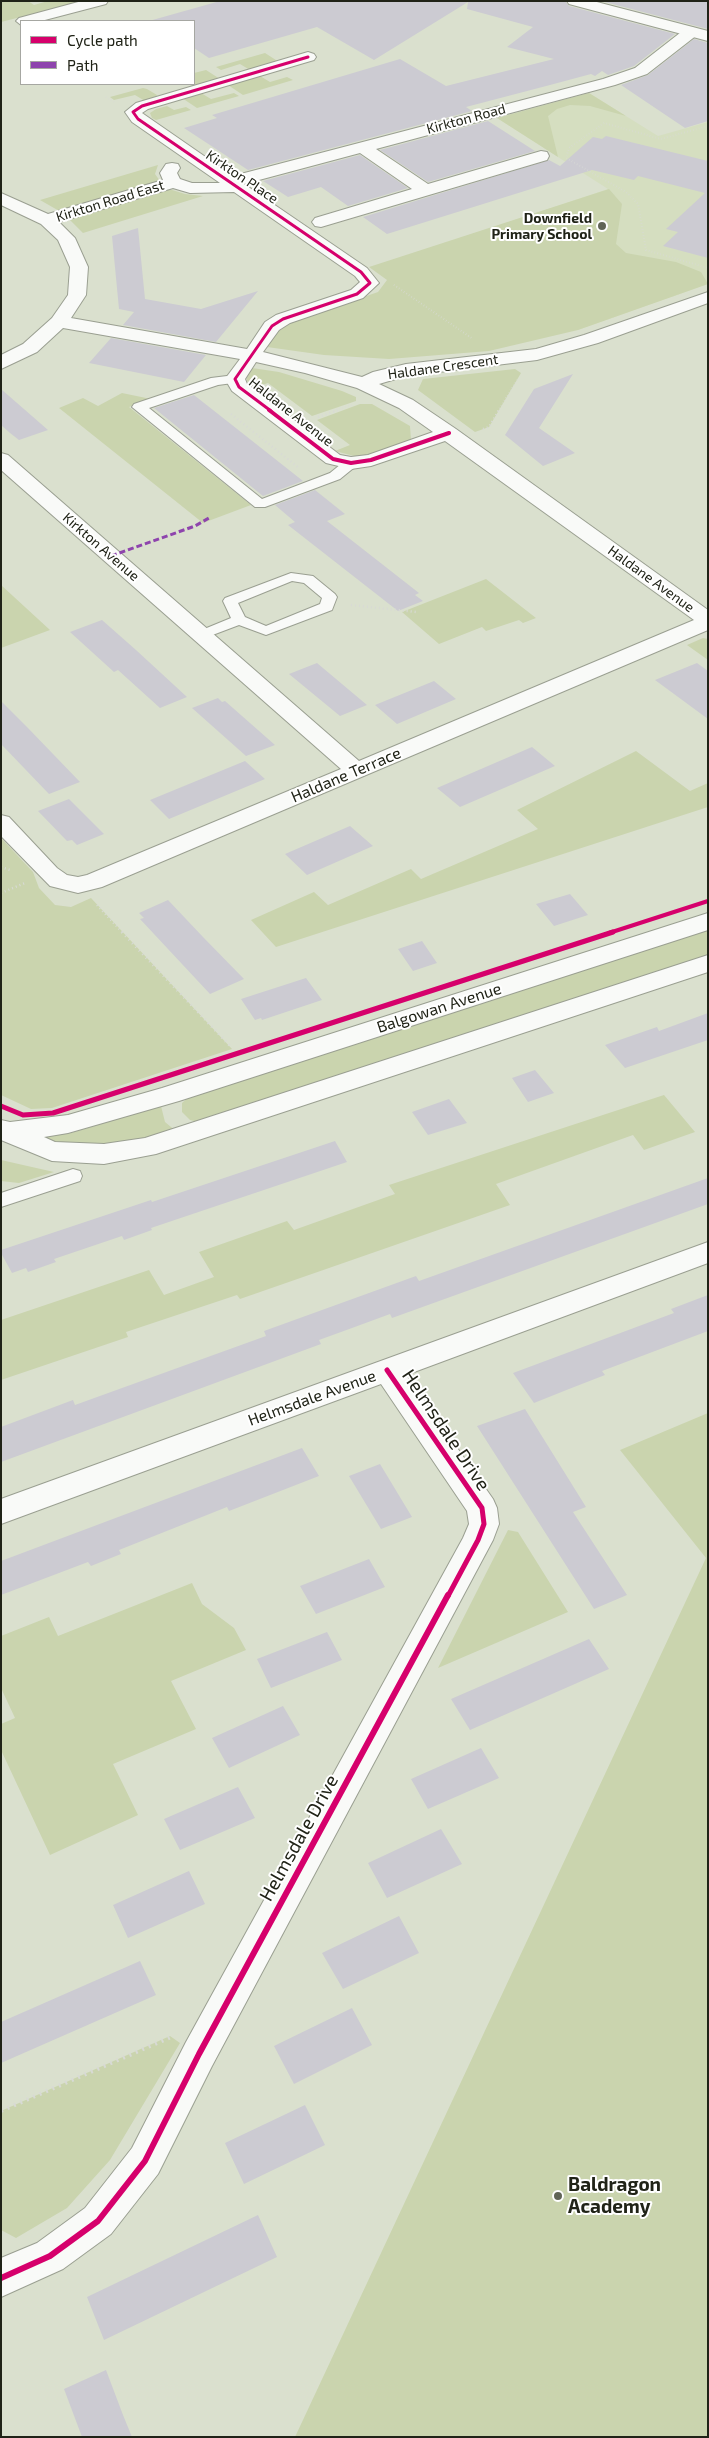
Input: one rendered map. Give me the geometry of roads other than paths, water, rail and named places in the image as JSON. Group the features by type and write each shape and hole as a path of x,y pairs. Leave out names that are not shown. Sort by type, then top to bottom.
{"street":[{"path":"29,20 100,1"},
{"path":"574,1 708,36"},
{"name":"Kirkton Road","path":"233,184 363,147 609,82 641,71 691,32"},
{"name":"Kirkton Place","path":"250,355 272,326 283,319 358,294 370,283 361,272 138,119 133,112 142,106 314,61 292,48"},
{"path":"363,147 426,190"},
{"name":"Kirkton Road East","path":"173,182 168,173 174,164 188,154"},
{"path":"321,222 541,156"},
{"name":"Kirkton Road East","path":"48,220 173,182 190,188 213,189 233,184"},
{"path":"1,198 48,220 66,238 80,267 77,296 58,322 30,348 1,363"},
{"name":"Haldane Crescent","path":"364,384 380,376 406,370 537,354 591,339 708,297"},
{"path":"58,322 250,355 309,368 364,384"},
{"name":"Haldane Avenue","path":"250,355 235,378 239,387 333,459 351,463 371,460 448,433"},
{"name":"Haldane Avenue","path":"364,384 406,404 708,621"},
{"name":"Kirkton Avenue","path":"1,459 357,771"},
{"name":"Haldane Terrace","path":"1,822 49,873 59,881 78,885 93,882 708,621"},
{"name":"Balgowan Avenue","path":"4,1130 68,1124 170,1095 708,921"},
{"name":"Balgowan Avenue","path":"4,1130 52,1151 104,1154 147,1147 708,963"},
{"path":"170,1095 175,1118 194,1133"},
{"name":"Helmsdale Avenue","path":"1,1512 708,1252"},
{"name":"Helmsdale Drive","path":"1,2278 50,2256 98,2221 145,2161 199,2054 474,1549 484,1524 482,1508 387,1370"}],"lane":[{"path":"235,378 216,381 139,407 260,504 335,476 351,463"},
{"path":"202,635 240,620 266,631 328,607 330,597 308,579 291,577 230,601 240,620"},
{"path":"1,1200 73,1176"}],"place":[{"name":"Downfield Primary School","path":"602,226"},
{"name":"Baldragon Academy","path":"558,2196"}]}
